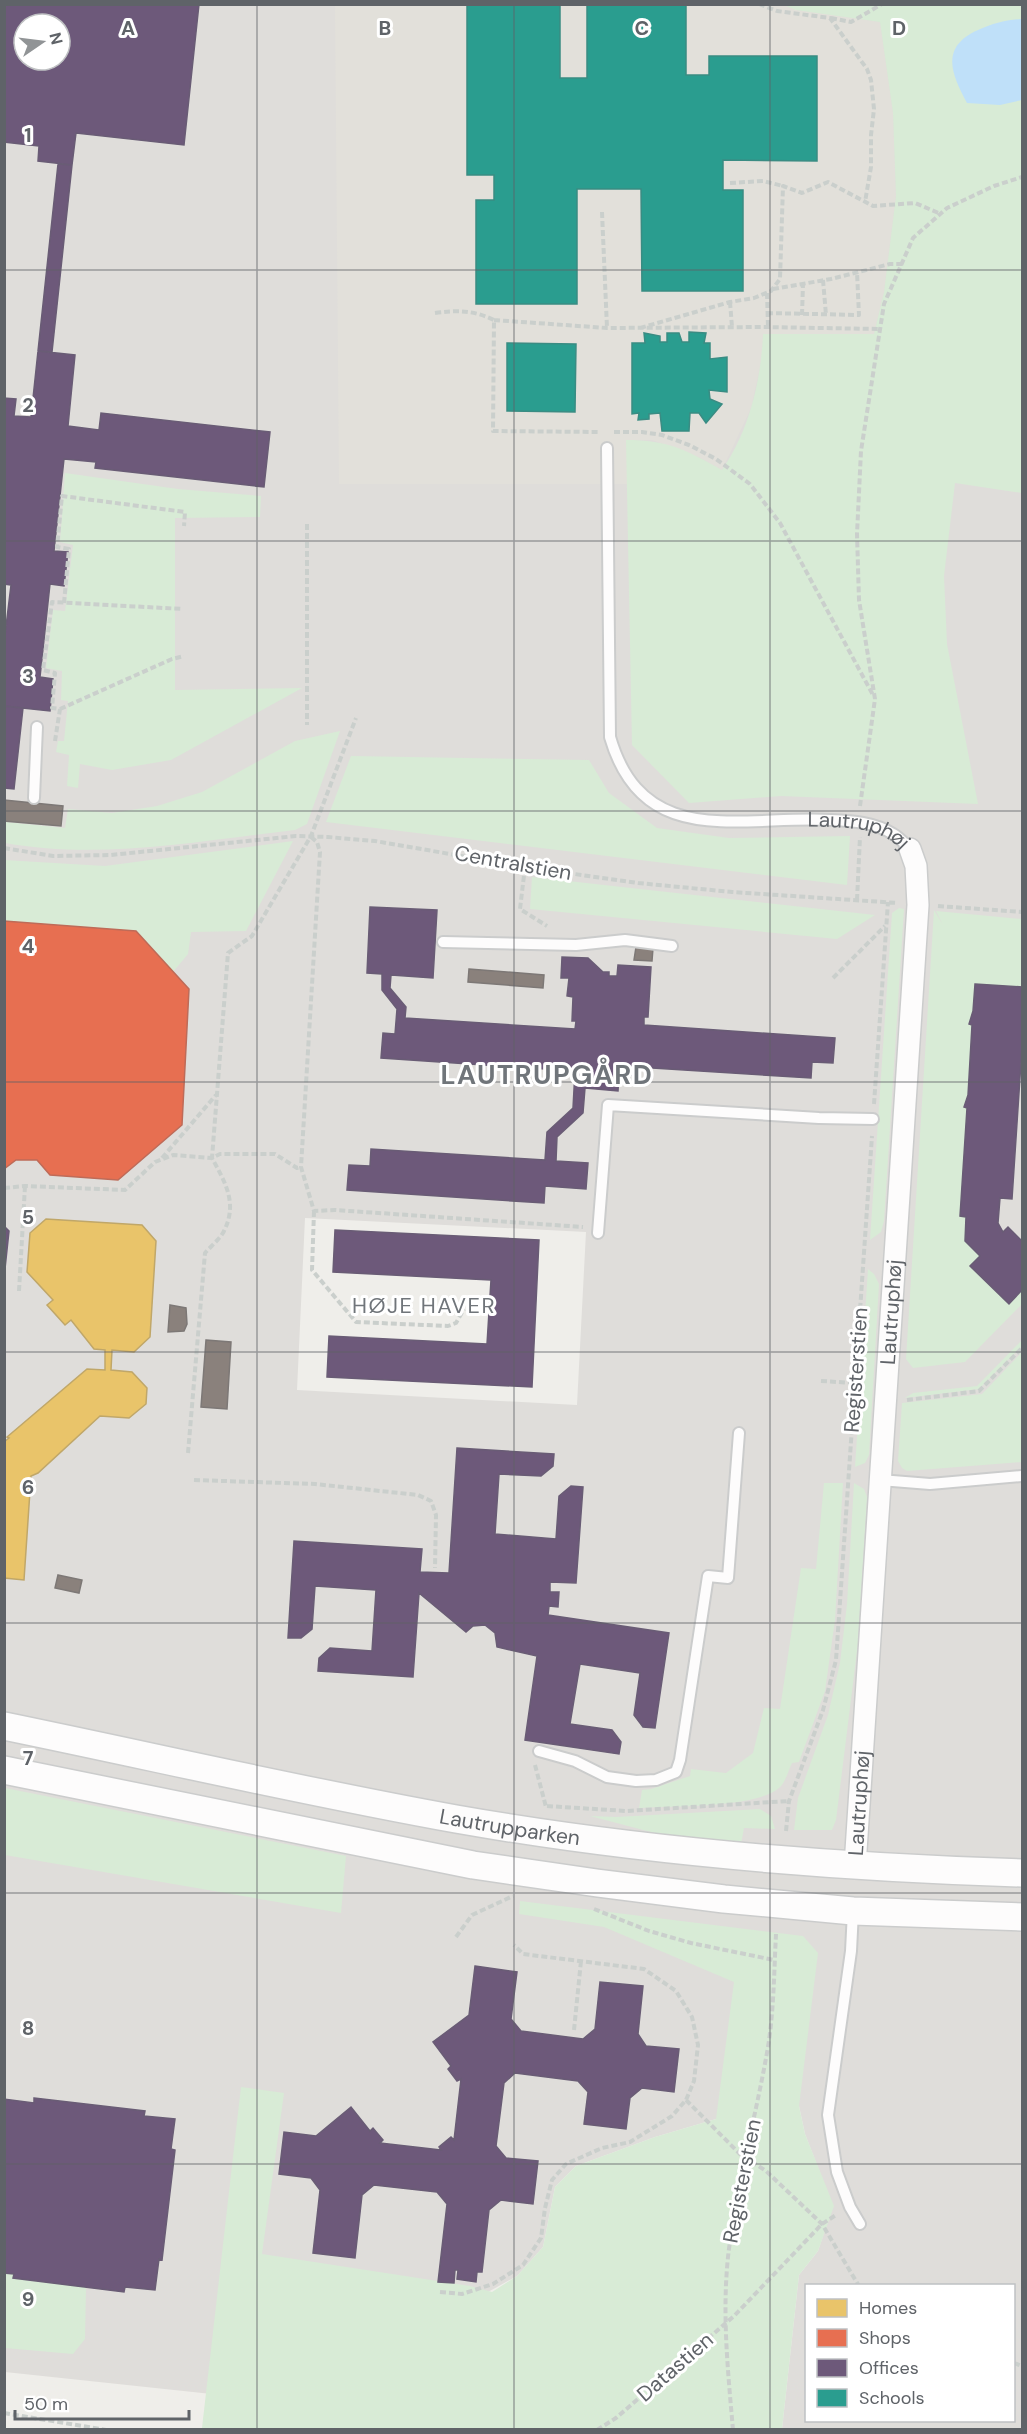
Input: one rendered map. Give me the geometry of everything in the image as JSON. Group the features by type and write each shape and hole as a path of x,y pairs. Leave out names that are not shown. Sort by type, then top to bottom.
{"street":[{"name":"Lautruphøj","path":"853,1911 918,905 919,883 910,849"},
{"name":"Lautrupparken","path":"4,1726 456,1819 554,1834 686,1852 855,1866 1023,1873"},
{"name":"Lautrupparken","path":"4,1770 473,1865 678,1893 853,1911 1023,1917"}],"lane":[{"name":"Lautruphøj","path":"607,448 608,718 610,737 623,772 646,800 680,817 720,821 812,819 860,822 894,834 910,849"},
{"path":"34,798 37,727"},
{"path":"443,942 562,944 625,939 672,946"},
{"path":"598,1231 608,1105 819,1118 873,1119"},
{"path":"539,1751 575,1761 607,1777 636,1781 656,1780 676,1772 680,1760 708,1576 728,1578 739,1433"},
{"path":"880,1480 930,1484 1023,1476"},
{"path":"853,1911 851,1951 828,2115 837,2172 850,2207 860,2224"}],"path":[{"path":"759,4 777,11 851,22 882,4"},
{"path":"830,18 867,69 871,80 874,108 870,135 871,166 865,202"},
{"path":"857,900 861,791 874,699 859,600 857,534 861,451 884,304 914,238 940,214 947,208 994,186 1023,177"},
{"path":"730,183 763,181 802,193 828,182 873,206 915,203 940,214"},
{"path":"772,290 780,279 783,186"},
{"path":"602,212 607,328"},
{"path":"640,328 730,302 754,298 772,290 902,264"},
{"path":"767,313 859,315 856,272"},
{"path":"823,280 826,315"},
{"path":"802,315 804,284"},
{"path":"767,293 768,327"},
{"path":"730,302 732,327"},
{"path":"435,313 460,310 480,313 494,320 607,328 879,329"},
{"path":"494,320 493,431 642,432 662,435 689,445 716,459 750,484 780,523 874,699"},
{"path":"64,603 69,549 57,547 62,496 185,513 184,526"},
{"path":"307,524 308,725"},
{"path":"183,609 52,602 43,670 55,673 52,708 60,709 184,656"},
{"path":"35,768 50,759 53,753 60,709"},
{"path":"188,1453 205,1253 224,1232 230,1208 228,1188 212,1158 228,953 252,936 311,836 356,718"},
{"path":"311,836 318,842 320,852 301,1167 314,1211 312,1270 356,1322 448,1326 456,1323 464,1309"},
{"name":"Centralstien","path":"4,848 53,856 111,855 311,836 375,841 525,867 650,884 732,892 1023,912"},
{"path":"525,867 520,909 558,934 562,944"},
{"name":"Registerstien","path":"786,1831 789,1801 823,1710 836,1660 888,902"},
{"path":"833,978 886,925"},
{"path":"160,1160 216,1095"},
{"path":"4,1188 25,1186 125,1190 154,1162 173,1155 212,1158 220,1154 275,1154 297,1168 301,1167"},
{"path":"20,1291 25,1186"},
{"path":"314,1211 335,1210 598,1231"},
{"path":"885,1400 906,1400 979,1391 1023,1348"},
{"path":"821,1381 855,1383"},
{"path":"194,1480 315,1484 418,1495 431,1501 436,1515 435,1568"},
{"path":"539,1751 533,1756 554,1834"},
{"path":"546,1806 627,1811 789,1801"},
{"path":"456,1937 472,1915 516,1895"},
{"path":"591,1908 649,1931 691,1943 774,1960"},
{"name":"Registerstien","path":"733,2430 724,2324 728,2256 768,2046 774,1992 776,1934"},
{"path":"440,2292 462,2294 494,2284 523,2265 541,2238 552,2180 566,2164 602,2148 630,2142 672,2116 686,2100 694,2081 698,2045 692,2017 676,1991 644,1969 523,1954 514,1945"},
{"path":"574,2030 581,1962"},
{"path":"686,2100 747,2159 766,2171 822,2224 858,2284"},
{"name":"Datastien","path":"597,2430 616,2418 724,2324 822,2224"},
{"path":"4,2413 106,2430"}],"shaded area":[{"path":"784,4 796,10 1022,5 1022,2429 782,2429 799,2275 818,2251 833,2206 805,2134 799,2106 716,2119 655,2137 576,2166 555,2187 543,2247 517,2276 468,2303 221,2395 5,2372 5,5","holes":["305,1218 586,1232 577,1405 297,1390"]},
{"path":"784,4 796,10 880,22 893,113 896,196 884,292 874,334 763,335 762,358 751,408 722,470 700,458 652,440 627,440 627,484 339,484 335,5"}],"green space":[{"path":"784,5 1022,5 1022,493 955,483 944,576 947,644 978,804 781,796 689,803 632,745 626,440 666,444 722,470 740,439 752,405 760,370 763,334 874,334 884,292 896,196 893,113 880,22 796,10"},
{"path":"65,473 178,489 261,496 260,517 175,518 175,690 302,688 171,760 112,770 80,764 78,788 67,786 69,755 56,752 58,741 64,741 68,701 61,700 62,671 46,668 53,610 65,611 73,545 60,542"},
{"path":"340,731 307,824 295,830 150,847 113,849 41,848 5,843 5,822 65,828 68,809 112,813 157,806 202,792 295,741"},
{"path":"351,756 589,760 609,793 657,828 729,838 850,836 847,885 326,822"},
{"path":"293,841 246,931 191,932 188,954 173,972 135,931 5,921 4,860 105,866"},
{"path":"532,877 875,915 837,939 530,909"},
{"path":"899,908 904,909 884,1221 881,1232 870,1240 892,913"},
{"path":"934,910 943,925 936,911 1022,919 1022,987 975,984 968,1095 964,1106 967,1108 960,1216 966,1217 965,1241 980,1256 971,1266 1009,1304 1022,1290 1022,1304 965,1362 913,1368 906,1359"},
{"path":"868,1269 874,1274 879,1284 869,1455 865,1463 855,1467"},
{"path":"1022,1340 1022,1346 979,1389 905,1398 913,1393 977,1386"},
{"path":"1022,1352 1022,1462 907,1471 902,1468 898,1461 902,1403 982,1394"},
{"path":"824,1483 843,1483 835,1620 825,1691 799,1762 792,1763 781,1786 768,1795 733,1803 639,1808 642,1790 690,1776 691,1769 726,1773 753,1753 764,1708 780,1709 801,1568 816,1569"},
{"path":"854,1483 864,1489 867,1497 858,1643 836,1820 832,1830 794,1830 798,1798 828,1715 840,1663 847,1604"},
{"path":"5,1788 346,1856 341,1913 5,1855"},
{"path":"760,1809 771,1816 775,1829 744,1828 741,1844 670,1837 590,1816 616,1817"},
{"path":"520,1901 803,1936 818,1953 799,2106 805,2134 834,2206 818,2251 799,2275 782,2429 202,2428 241,2087 284,2093 262,2254 470,2286 492,2292 517,2276 543,2247 555,2187 576,2166 655,2137 716,2119 734,1982 604,1927 519,1914"},
{"path":"5,2273 14,2274 14,2278 86,2287 85,2339 73,2354 5,2348"}],"water":[{"path":"1022,19 1022,100 1000,105 967,103 953,71 952,62 958,44 978,30 1005,21"}],"building: Homes":[{"path":"46,1219 142,1225 156,1241 150,1337 134,1352 112,1350 111,1370 132,1372 147,1388 146,1404 129,1418 100,1416 38,1473 31,1476 24,1580 4,1578 4,1442 87,1369 105,1370 105,1350 94,1349 71,1320 65,1325 47,1305 53,1300 27,1272 30,1233"}],"building: Shops":[{"path":"4,921 136,931 189,989 182,1125 118,1180 50,1175 37,1160 16,1160 4,1169"}],"building: Offices":[{"path":"4,4 199,4 184,145 76,133 72,165 38,161 39,146 4,142"},
{"path":"58,164 72,165 52,352 38,351"},
{"path":"38,351 75,355 68,426 99,430 101,413 270,432 264,487 95,468 96,462 64,459 54,551 68,552 64,586 50,584 40,677 53,679 50,711 4,706 4,643 11,585 4,584 4,398 16,399 14,416 31,417"},
{"path":"4,706 23,708 14,789 4,788"},
{"path":"370,907 437,910 433,978 391,975 390,988 406,1007 405,1018 575,1029 576,1021 572,1021 573,997 567,996 569,978 561,978 562,957 588,958 603,972 609,972 609,976 617,976 618,965 651,967 648,1017 644,1017 644,1025 835,1038 833,1063 812,1062 811,1078 636,1067 635,1075 619,1074 618,1091 585,1088 583,1113 557,1137 556,1161 588,1163 586,1189 545,1186 544,1203 347,1190 349,1165 370,1166 371,1149 545,1160 547,1132 573,1108 575,1071 381,1058 383,1033 395,1034 397,1009 382,990 382,974 367,973"},
{"path":"975,984 1022,987 1022,1047 1012,1199 1000,1198 998,1223 1003,1232 1008,1227 1022,1241 1022,1290 1009,1304 970,1266 980,1256 965,1241 966,1217 960,1216 967,1108 964,1107 968,1095 972,1025 969,1024 973,1011"},
{"path":"4,1226 9,1231 4,1278"},
{"path":"335,1230 539,1240 532,1387 327,1377 329,1336 487,1344 491,1280 333,1272"},
{"path":"457,1448 554,1454 553,1466 541,1476 499,1474 495,1534 556,1539 559,1496 571,1486 583,1487 576,1583 550,1582 550,1592 559,1592 558,1607 549,1606 548,1615 669,1633 655,1728 643,1727 634,1715 640,1673 580,1664 570,1724 612,1730 621,1742 619,1754 525,1740 537,1656 497,1647 495,1633 485,1625 473,1626 466,1632 419,1593 413,1677 318,1671 319,1658 330,1648 372,1651 376,1590 315,1586 312,1629 301,1638 288,1638 294,1541 422,1549 420,1572 449,1573"},
{"path":"475,1966 517,1972 511,2019 521,2031 583,2039 595,2029 600,1982 643,1986 638,2034 646,2046 679,2049 674,2092 642,2088 630,2098 626,2129 584,2124 588,2092 578,2081 515,2073 504,2083 496,2146 506,2158 538,2161 533,2204 501,2200 489,2210 482,2272 477,2272 476,2282 457,2279 458,2270 455,2270 454,2283 438,2282 447,2204 437,2192 374,2185 362,2195 355,2258 313,2253 320,2190 311,2178 279,2174 284,2132 316,2136 351,2107 370,2131 373,2128 383,2140 380,2143 441,2150 439,2147 451,2137 454,2140 461,2079 457,2081 448,2069 451,2066 433,2042 469,2015"},
{"path":"34,2098 145,2111 144,2116 175,2119 171,2149 175,2150 162,2260 159,2259 155,2290 125,2287 124,2292 13,2278 14,2274 4,2273 4,2099 34,2103"}],"building: Schools":[{"path":"467,4 560,4 560,78 587,78 587,4 686,4 686,75 709,75 709,56 817,56 817,161 723,160 723,190 743,190 743,291 642,291 641,189 577,189 577,304 476,304 476,200 494,200 494,175 467,175"},
{"path":"689,332 706,333 704,343 710,343 710,359 727,357 727,392 709,390 710,399 722,404 706,423 699,413 690,413 689,431 662,431 660,413 649,414 649,419 638,420 639,413 632,414 632,343 645,343 644,333 660,336 660,342 667,342 667,333 679,333 682,342 689,342"},
{"path":"507,343 576,344 575,412 507,411"}],"building: Industry":[{"path":"4,800 63,806 61,826 4,821"},
{"path":"636,947 653,948 652,961 634,960"},
{"path":"469,969 544,975 543,988 468,982"},
{"path":"170,1305 186,1308 187,1324 184,1331 168,1332"},
{"path":"206,1340 231,1342 227,1409 201,1407"},
{"path":"58,1575 82,1580 79,1593 55,1588"}],"district":[{"name":"LAUTRUPGÅRD","path":"547,1074"},
{"name":"HØJE HAVER","path":"424,1305"}]}
